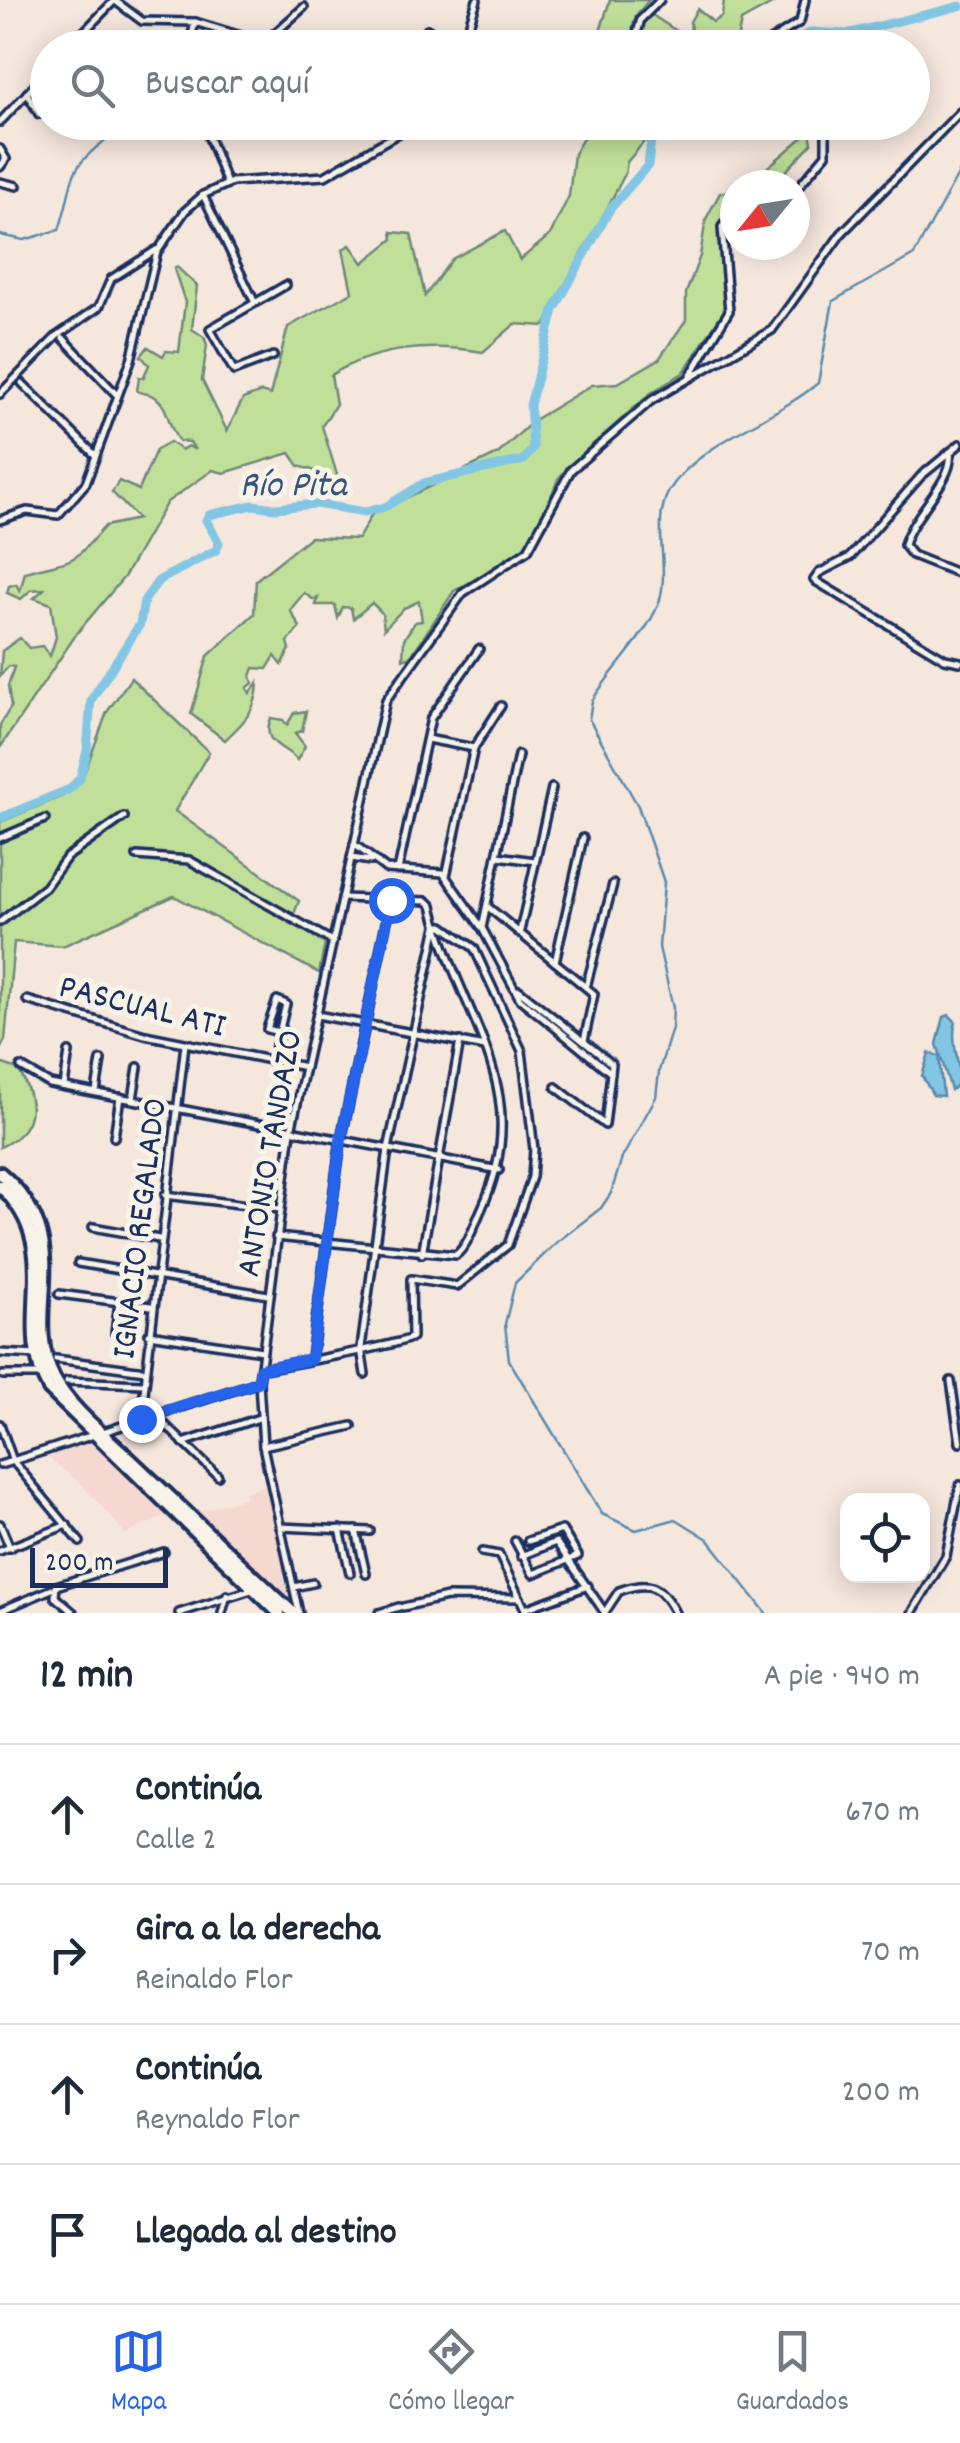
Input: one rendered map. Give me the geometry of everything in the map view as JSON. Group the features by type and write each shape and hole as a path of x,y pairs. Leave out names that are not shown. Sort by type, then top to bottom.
{"highway":[{"path":"0,1173 28,1205 42,1238 46,1353 52,1375 97,1432 279,1613"},
{"path":"0,1186 25,1215 34,1239 37,1354 42,1374 55,1396 296,1613"}],"street":[{"path":"86,30 115,0 142,22 195,22 220,30"},
{"path":"466,30 478,0"},
{"path":"638,30 641,19 660,0"},
{"path":"787,30 800,22 805,0"},
{"path":"277,30 304,7"},
{"path":"193,30 195,22"},
{"path":"0,122 30,90"},
{"path":"27,93 30,98"},
{"path":"690,378 772,330 842,234 960,112"},
{"path":"210,140 227,184"},
{"path":"0,394 57,336 99,307 111,279 158,248 203,194 227,184 324,176 387,140"},
{"path":"810,173 826,154 826,140"},
{"path":"0,150 6,159 0,166"},
{"path":"0,182 17,186"},
{"path":"203,194 255,302"},
{"path":"0,520 27,511 50,515 64,511 86,483 137,340 158,248"},
{"path":"690,378 728,312 724,260"},
{"path":"273,356 234,372 210,334 214,324 286,284"},
{"path":"63,338 117,395"},
{"name":"ANTONIO TANDAZO","path":"296,1613 294,1587 263,1446 258,1382 291,1130 384,705 463,594 528,550 572,470 652,400 690,378"},
{"path":"22,384 94,454"},
{"path":"960,444 870,529 850,557 819,572 814,580 952,662 960,662"},
{"path":"950,451 948,472 922,507 904,545 912,554 960,574"},
{"path":"398,870 432,715 479,649"},
{"path":"446,876 474,748 501,706"},
{"path":"426,738 474,748"},
{"path":"482,928 518,755"},
{"path":"520,931 552,788"},
{"path":"0,922 45,887 67,857 124,817"},
{"path":"0,838 46,819"},
{"path":"555,962 583,838"},
{"path":"354,844 386,869 432,870 446,876 482,928 520,998 611,1074"},
{"path":"137,856 190,860 332,941"},
{"path":"498,856 535,861"},
{"path":"351,858 374,861"},
{"path":"586,987 613,884"},
{"path":"276,1237 422,1254 459,1254 499,1170 499,1086 427,901 342,898"},
{"path":"311,1359 341,1140 391,900"},
{"path":"488,907 596,998 584,1041"},
{"path":"365,1374 362,1348 388,1149 437,926"},
{"path":"261,1369 409,1342 411,1279 452,1288 508,1245 534,1168 522,1050 474,948 437,926"},
{"path":"516,989 611,1063 605,1125 556,1088"},
{"name":"PASCUAL ATI","path":"27,1000 185,1044 305,1067"},
{"path":"273,1060 286,1004 276,1000 267,1029 279,1032"},
{"path":"316,1015 484,1046"},
{"path":"422,1254 460,1041"},
{"name":"IGNACIO REGALADO","path":"141,1419 151,1306 158,1277 185,1044"},
{"path":"64,1086 68,1052"},
{"path":"96,1092 101,1060"},
{"path":"21,1067 64,1086 499,1170"},
{"path":"133,1099 138,1068"},
{"path":"114,1137 120,1097"},
{"path":"166,1195 280,1210"},
{"path":"93,1226 160,1239"},
{"path":"78,1263 268,1295"},
{"path":"59,1294 151,1306"},
{"path":"115,1333 119,1302"},
{"path":"149,1334 262,1351"},
{"path":"0,1353 37,1354"},
{"path":"56,1359 145,1370"},
{"path":"3,1375 42,1374"},
{"path":"67,1382 143,1384"},
{"path":"0,1465 258,1382"},
{"path":"950,1382 960,1443"},
{"path":"154,1414 218,1476"},
{"path":"183,1443 259,1418"},
{"path":"0,1424 13,1461 80,1542"},
{"path":"263,1446 352,1426"},
{"path":"912,1613 946,1556 960,1485"},
{"path":"0,1524 10,1548"},
{"path":"0,1550 67,1525"},
{"path":"280,1527 370,1530"},
{"path":"340,1529 350,1573"},
{"path":"356,1530 366,1574"},
{"path":"515,1541 535,1574 578,1556 562,1530 528,1541"},
{"path":"521,1556 554,1542 604,1613 619,1591 652,1584 659,1586 675,1613"},
{"path":"0,1611 52,1589 164,1552"},
{"path":"482,1552 497,1553 526,1611 588,1586"},
{"path":"294,1587 313,1583"},
{"path":"52,1589 58,1600 74,1613"},
{"path":"178,1613 254,1589"},
{"path":"222,1613 228,1596"},
{"path":"378,1613 447,1597 520,1598"}],"shaded area":[{"path":"84,1440 100,1448 167,1515 126,1534 79,1482 46,1456"},
{"path":"268,1484 291,1604 196,1512 245,1498 244,1492"}],"green space":[{"path":"610,0 649,0 636,15 632,30 600,30"},
{"path":"655,0 663,0 652,15 675,30 638,30 640,18"},
{"path":"724,0 779,0 741,21 739,30 691,30 690,22 697,9 713,22 722,16"},
{"path":"582,140 646,140 627,162 625,174 545,326 515,324 483,352 444,348 404,350 366,358 331,375 336,404 322,426 338,478 299,466 290,453 224,473 213,470 167,502 124,577 77,633 0,748 0,725 11,707 8,686 14,667 9,666 0,676 2,651 20,638 29,648 42,646 50,656 56,637 51,604 34,598 44,589 31,590 21,599 7,593 9,586 16,584 20,591 25,572 71,560 105,526 138,519 112,492 119,481 139,490 156,450 170,442 181,450 188,446 195,450 190,442 179,441 158,399 137,391 139,377 143,378 149,365 141,356 148,347 163,356 166,351 179,352 185,302 174,269 177,267 197,286 192,329 204,337 207,345 202,380 227,431 243,399 261,392 270,395 288,327 352,292 343,249 350,245 363,263 393,239 392,232 411,234 425,296 452,259 505,231 520,260 550,235 569,196 574,154"},
{"path":"800,140 812,143 787,170 764,170"},
{"path":"720,193 725,309 683,373 651,393 558,479 542,520 518,555 454,591 411,656 403,659 404,639 415,622 422,621 419,601 404,608 384,629 382,613 372,603 353,619 351,608 343,607 338,618 335,605 316,605 318,598 314,600 304,593 290,610 300,627 288,642 290,649 282,665 275,656 267,669 254,668 253,683 247,688 250,693 258,683 255,701 238,727 225,740 191,714 208,656 254,614 256,580 310,537 358,539 372,514 498,454 534,420 592,385 618,383 659,359 686,320 686,293 700,256 706,219"},
{"path":"131,678 209,752 175,811 299,901 291,922 325,944 319,973 174,896 63,946 14,942 5,1040 0,1050 0,822 63,796 81,782 107,712"},
{"path":"306,711 302,731 295,733 305,746 297,760 271,739 269,727 271,718 287,725 294,713"},
{"path":"0,1063 18,1069 31,1103 22,1132 0,1147"}],"water":[{"path":"949,1015 956,1022 960,1083 951,1090 937,1044 944,1017"},
{"path":"929,1053 939,1056 943,1096 933,1095 922,1076"}],"waterway":[{"name":"Río Pita","path":"862,30 960,6"},
{"path":"0,235 24,240 59,230 74,174 106,140"},
{"name":"Río Pita","path":"0,818 70,789 80,778 87,751 91,700 140,624 144,601 158,581 216,550 219,543 206,520 209,515 253,505 275,508 316,504 365,512 385,507 424,483 524,460 533,448 530,405 554,310 610,209 648,165 651,140"},
{"path":"659,1071 672,1028 673,1008 659,947 664,882 638,806 589,719 592,701 658,605 663,577 661,518 669,491 698,459 818,383 833,301 914,255 960,171"},
{"path":"659,1072 656,1097 622,1158 611,1193 601,1208 557,1242 515,1283 505,1324 509,1360 602,1514 636,1530 676,1519 708,1539 766,1613"}],"route":[{"path":"141,1419 258,1382 261,1369 311,1359 341,1140 391,900"}]}
